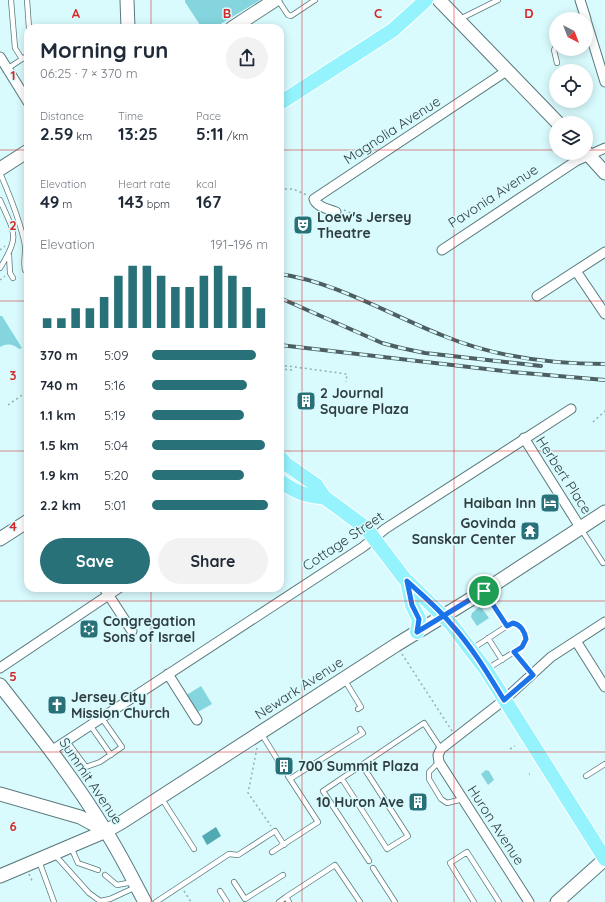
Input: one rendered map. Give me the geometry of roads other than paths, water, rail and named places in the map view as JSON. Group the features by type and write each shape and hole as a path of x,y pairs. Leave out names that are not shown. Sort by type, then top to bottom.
{"main road":[{"path":"127,0 128,24"},
{"path":"238,24 276,0"},
{"path":"284,100 393,30 426,0"},
{"path":"443,1 459,20 551,116"},
{"path":"0,169 24,154"},
{"path":"593,160 605,173"},
{"path":"284,462 316,486 324,497 360,522 407,581 444,616 486,670 605,859 557,902"},
{"path":"284,485 300,494 324,497"},
{"name":"Newark Avenue","path":"0,876 106,831 122,822 417,632 604,514"},
{"path":"0,539 24,524"},
{"path":"407,581 412,605 419,619 417,632"},
{"name":"Summit Avenue","path":"0,684 51,750 106,831 146,902"},
{"path":"0,794 80,817 106,831"}],"street":[{"path":"580,0 584,12"},
{"path":"593,45 605,82"},
{"path":"0,57 24,96"},
{"name":"Magnolia Avenue","path":"336,212 316,204 314,200 315,198 508,70"},
{"name":"Pavonia Avenue","path":"593,152 605,148"},
{"name":"Pavonia Avenue","path":"442,250 578,160"},
{"path":"537,296 605,252"},
{"path":"576,271 605,314"},
{"name":"Cottage Street","path":"51,750 353,553 373,538 524,438 571,409"},
{"name":"Herbert Place","path":"524,438 580,528"},
{"path":"0,668 106,592 132,631"},
{"path":"439,762 438,756 441,749 504,700 551,657 605,622"},
{"path":"576,641 605,687"},
{"path":"168,674 197,720"},
{"name":"Huron Avenue","path":"439,762 529,902"}],"lane":[{"path":"7,69 22,59 15,48 11,0"},
{"path":"27,0 29,24"},
{"path":"276,0 288,15 291,16 315,0"},
{"path":"459,20 498,0"},
{"path":"555,56 557,63"},
{"path":"0,173 18,220 24,243"},
{"path":"0,200 14,237 9,254 0,268"},
{"path":"9,254 9,271 12,278"},
{"path":"580,528 603,563"},
{"path":"484,591 507,626"},
{"path":"471,650 507,626 513,623 518,624 526,639 522,647 486,670"},
{"path":"488,638 502,660"},
{"path":"514,652 533,675"},
{"path":"344,679 362,707 358,709"},
{"path":"66,740 86,766 100,762 111,755 122,747 101,717"},
{"path":"369,861 323,791 424,723 441,749"},
{"path":"90,725 111,755"},
{"path":"272,852 318,822 289,778 363,733 360,729"},
{"path":"260,733 277,759"},
{"path":"439,762 429,772 429,779 441,799 447,803 463,799"},
{"path":"586,776 605,764"},
{"path":"342,779 388,849 408,836 362,765"},
{"path":"161,798 194,848"},
{"path":"156,902 229,854 238,855 274,831 284,845"},
{"path":"71,846 78,863 98,870"},
{"path":"474,902 450,863 467,852 499,902"},
{"path":"53,853 89,893 100,901 110,899 136,884"},
{"path":"39,860 54,902"},
{"path":"279,902 336,865 360,902"},
{"path":"374,868 395,902"},
{"path":"105,875 117,885 136,884"},
{"path":"234,882 245,899 283,875"},
{"path":"220,891 227,902"},
{"path":"286,897 289,902"}],"railway":[{"path":"284,275 322,284 364,300 424,328 483,349 543,361 605,364"},
{"path":"284,300 382,343 401,348 425,353 541,366"},
{"path":"284,345 512,372 605,380"}],"place":[{"name":"Loew's Jersey Theatre","path":"303,225"},
{"name":"2 Journal Square Plaza","path":"306,401"},
{"name":"Haiban Inn","path":"550,503"},
{"name":"Govinda Sanskar Center","path":"530,531"},
{"name":"Congregation Sons of Israel","path":"89,629"},
{"name":"Jersey City Mission Church","path":"57,705"},
{"name":"700 Summit Plaza","path":"284,766"},
{"name":"10 Huron Ave","path":"418,802"}]}
